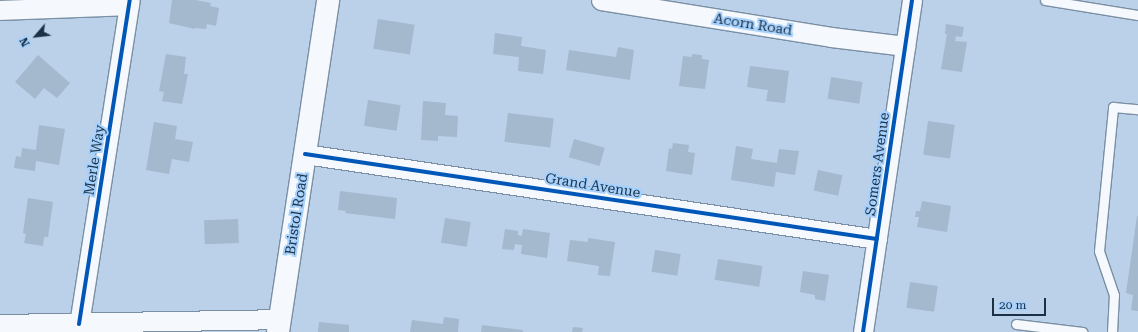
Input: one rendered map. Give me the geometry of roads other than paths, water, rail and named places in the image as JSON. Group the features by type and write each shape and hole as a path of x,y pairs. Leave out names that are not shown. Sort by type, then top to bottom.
{"main road":[{"name":"Bristol Road","path":"279,325 328,0"}],"street":[{"name":"Acorn Road","path":"601,0 831,37 905,46"},
{"name":"Somers Avenue","path":"863,332 912,0"},
{"path":"0,10 130,3"},
{"name":"Merle Way","path":"79,324 130,3"},
{"name":"Grand Avenue","path":"305,154 877,239"},
{"path":"0,324 279,325"}],"lane":[{"path":"1045,0 1138,15"},
{"path":"1112,332 1114,295 1099,251 1113,107 1138,110"},
{"path":"1016,324 1083,332"}]}
